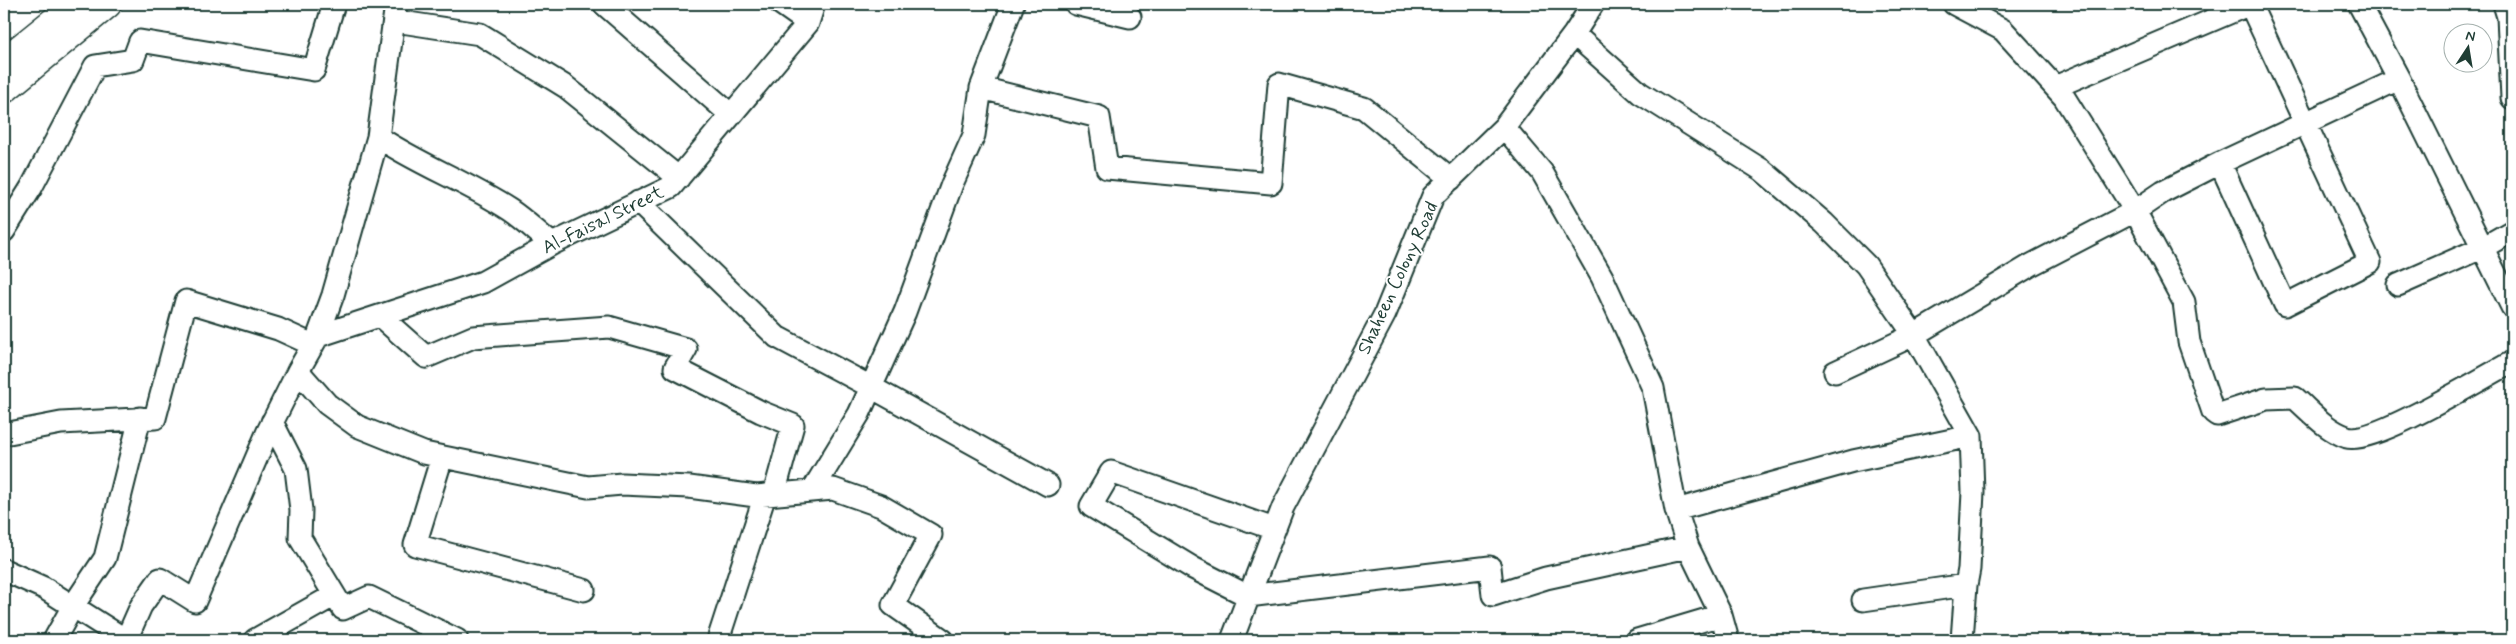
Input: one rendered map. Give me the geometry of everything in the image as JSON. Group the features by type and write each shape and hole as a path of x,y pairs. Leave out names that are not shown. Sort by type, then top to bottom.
{"main road":[{"path":"4,62 76,4"},
{"path":"4,89 107,4"}],"street":[{"path":"4,231 31,188 96,66 134,60 140,40 314,70 334,4"},
{"path":"604,4 730,115"},
{"path":"781,4 811,13"},
{"path":"812,491 859,414 905,312 952,184 974,135 982,88 1013,4"},
{"path":"1076,4 1130,16"},
{"name":"Shaheen Colony Road","path":"1232,640 1283,507 1385,314 1432,196 1504,128 1574,34 1593,4"},
{"path":"1954,4 2003,30 2064,97 2135,211 2184,302 2189,342 2213,412 2217,415 2266,399 2295,398 2328,428 2349,438 2383,431 2512,362"},
{"path":"2055,87 2250,4 2304,124 2370,262 2285,305 2220,163"},
{"path":"2359,4 2399,78 2512,307"},
{"path":"2504,4 2508,18 2512,98"},
{"path":"4,570 44,588 126,640 141,606 160,579 195,601 272,422 298,370 316,341 333,295 378,137 395,12 480,34 566,87 679,178"},
{"name":"Al-Faisal Street","path":"316,341 483,282 552,244 671,187 811,13"},
{"path":"1574,34 1640,93 1762,170 1824,223 1866,265 1914,334 1970,436 1973,492 1969,569 1962,640"},
{"path":"1835,372 1914,334 2031,265 2135,211 2163,192 2399,78"},
{"path":"982,88 1099,117 1107,168 1271,183 1279,84 1364,108 1451,179"},
{"path":"1504,128 1542,172 1602,277 1653,388 1676,510 1688,547 1721,615 1728,640"},
{"path":"378,137 408,157 454,178 511,210 552,244"},
{"path":"638,202 777,337 872,387 1048,485"},
{"path":"2398,285 2484,247 2512,231"},
{"path":"4,434 61,423 155,418 186,301 316,341"},
{"path":"380,317 426,357 473,337 609,327 686,349 675,368 761,412 793,425 718,640"},
{"path":"298,370 327,404 357,426 424,453 588,487 622,484 689,487 770,495 833,489 881,506 932,535 893,605 943,640"},
{"path":"54,640 73,606 105,558 140,418"},
{"path":"272,422 296,469 301,510 300,538 333,596 343,608 369,597 457,640"},
{"path":"1676,510 1853,461 1970,436"},
{"path":"442,456 415,544 584,590"},
{"path":"1274,529 1111,472 1091,506 1193,568 1248,596 1490,567 1493,595 1546,578 1688,547"},
{"path":"1864,600 1966,585"},
{"path":"255,640 333,596"},
{"path":"1637,640 1721,615"}]}
